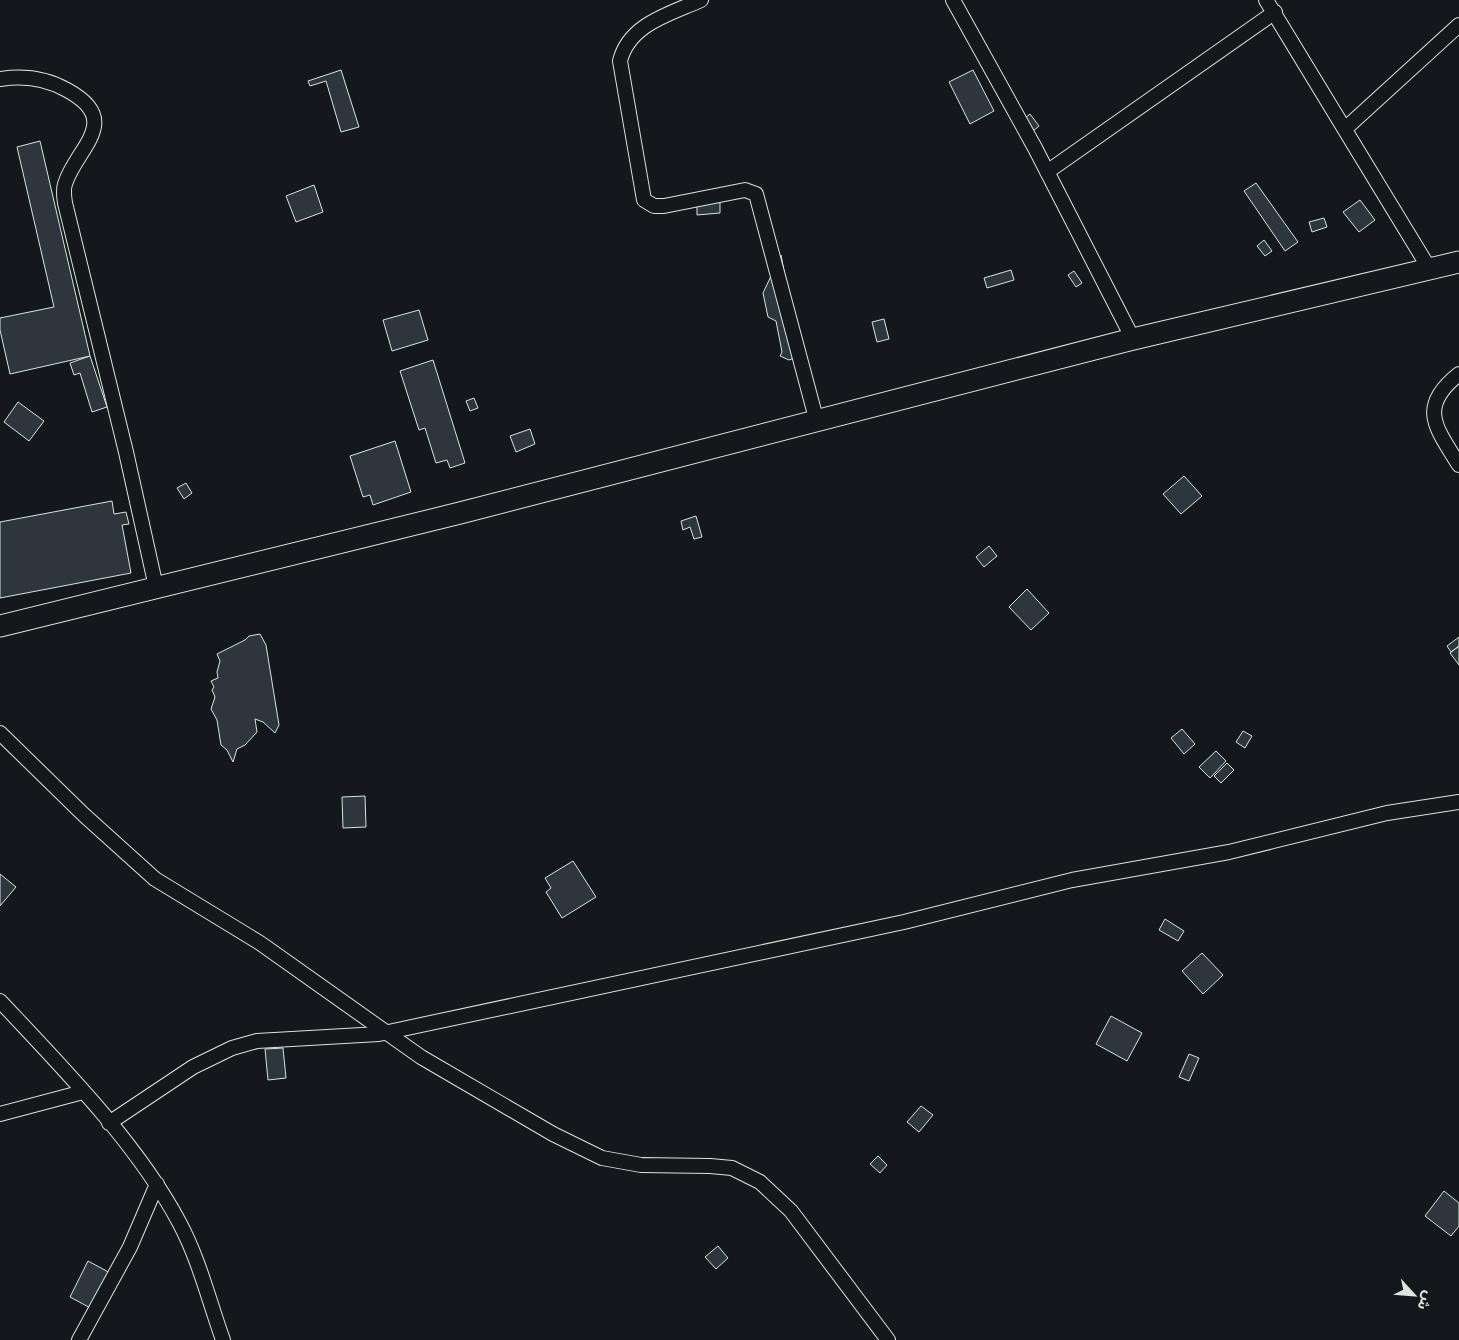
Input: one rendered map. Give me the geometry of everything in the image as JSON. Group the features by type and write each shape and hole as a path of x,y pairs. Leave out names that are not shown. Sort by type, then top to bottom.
{"main road":[{"path":"0,626 818,422 1133,339 1459,262"}],"street":[{"path":"701,0 642,28 622,51 620,61 644,200 654,206 664,206 745,190 756,194 818,422"},
{"path":"953,0 1047,172 1133,339"},
{"path":"1266,0 1346,128 1429,268"},
{"path":"1047,172 1274,12"},
{"path":"1346,128 1459,25"},
{"path":"0,78 32,77 54,83 84,102 94,119 94,129 86,148 66,181 64,190 65,203 126,452 156,587"},
{"path":"1459,374 1445,385 1438,395 1433,415 1436,428 1459,465"},
{"path":"0,733 146,872 196,906 260,943 429,1062 553,1134 602,1158 641,1165 732,1168 760,1182 791,1211 888,1340"},
{"path":"109,1123 193,1067 232,1048 257,1041 387,1033 904,922 1081,878 1210,856 1387,813 1459,802"},
{"path":"0,1000 83,1092 157,1184 180,1223 197,1262 223,1340"},
{"path":"0,1114 83,1092"},
{"path":"79,1340 130,1247 157,1184"}],"building":[{"path":"341,70 359,127 341,132 326,81 310,86 308,81"},
{"path":"973,70 994,111 970,124 949,82"},
{"path":"1030,114 1039,126 1033,131 1024,119"},
{"path":"40,141 90,356 10,374 0,330 0,318 54,307 17,147"},
{"path":"1256,183 1298,242 1285,251 1244,191"},
{"path":"314,185 323,212 296,222 286,196"},
{"path":"720,199 720,213 697,215 697,200"},
{"path":"1360,200 1375,220 1359,232 1343,212"},
{"path":"1324,218 1327,227 1312,232 1309,222"},
{"path":"1264,240 1272,251 1265,256 1257,246"},
{"path":"781,255 800,356 789,360 780,356 782,352 776,321 768,317 763,293"},
{"path":"1011,270 1014,280 987,288 984,278"},
{"path":"1074,271 1082,283 1076,287 1068,275"},
{"path":"419,310 428,340 392,351 383,320"},
{"path":"884,319 889,339 877,342 872,322"},
{"path":"90,356 107,407 92,412 80,373 74,375 70,363"},
{"path":"433,360 465,463 450,468 447,460 436,463 425,428 419,430 400,371"},
{"path":"474,398 478,408 470,411 466,401"},
{"path":"18,402 44,421 29,441 4,422"},
{"path":"530,429 535,444 516,452 510,436"},
{"path":"395,441 411,492 373,505 370,495 363,497 350,456"},
{"path":"1184,476 1202,496 1181,514 1163,494"},
{"path":"186,483 192,493 184,499 177,488"},
{"path":"112,501 114,514 126,512 129,524 122,525 131,573 0,598 0,522"},
{"path":"696,516 702,537 694,539 690,527 683,530 681,521"},
{"path":"989,546 997,556 984,567 976,557"},
{"path":"1027,589 1049,613 1031,630 1009,607"},
{"path":"260,634 266,645 279,725 275,733 263,722 255,719 257,732 245,745 237,749 233,762 227,750 221,745 217,720 211,709 215,697 211,681 218,678 217,672 220,661 217,654 245,640 249,636"},
{"path":"1459,637 1459,646 1451,652 1447,646"},
{"path":"1459,646 1459,665 1450,653"},
{"path":"1182,729 1195,744 1184,754 1171,738"},
{"path":"1243,731 1252,736 1245,748 1236,742"},
{"path":"1216,751 1226,761 1210,778 1199,767"},
{"path":"1227,763 1234,770 1221,783 1214,776"},
{"path":"365,796 366,827 343,828 342,797"},
{"path":"573,861 596,897 562,918 546,892 551,888 545,878"},
{"path":"0,874 16,887 0,906"},
{"path":"1165,919 1184,931 1178,941 1159,930"},
{"path":"1202,953 1223,975 1203,994 1182,971"},
{"path":"1111,1016 1142,1033 1127,1061 1096,1044"},
{"path":"283,1048 286,1078 268,1080 265,1049"},
{"path":"1189,1054 1199,1058 1189,1081 1179,1077"},
{"path":"921,1106 933,1115 919,1132 907,1122"},
{"path":"878,1156 887,1165 880,1173 870,1164"},
{"path":"1444,1191 1459,1203 1459,1226 1451,1236 1425,1216"},
{"path":"718,1246 728,1258 716,1269 705,1257"},
{"path":"88,1261 114,1275 96,1311 70,1297"}]}
